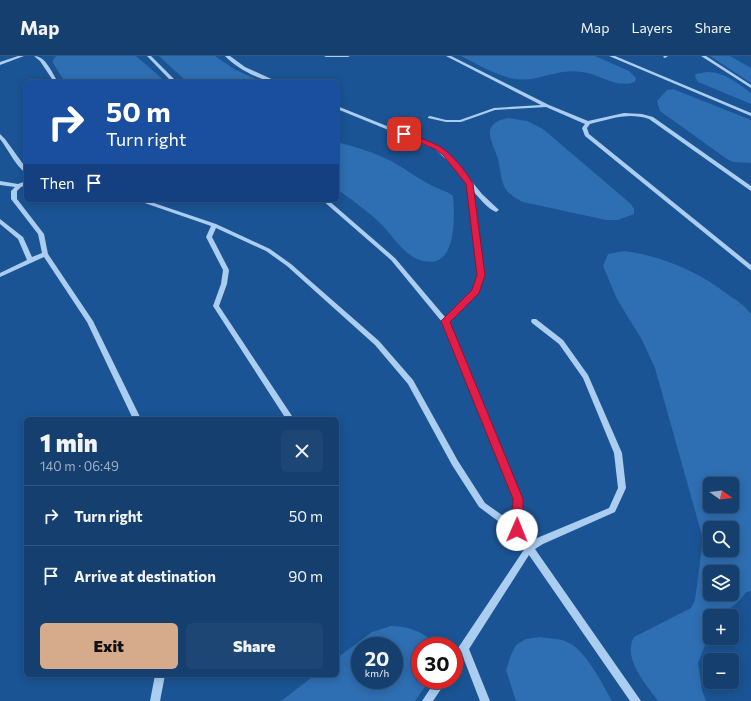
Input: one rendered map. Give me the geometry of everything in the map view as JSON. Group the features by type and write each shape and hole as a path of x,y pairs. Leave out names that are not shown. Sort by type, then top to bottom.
{"street":[{"path":"0,64 22,56"},
{"path":"36,56 42,60 55,80"},
{"path":"149,56 173,80"},
{"path":"227,56 233,62 271,80"},
{"path":"326,56 348,56"},
{"path":"448,56 547,106 588,123 624,114 638,114 651,118 751,189"},
{"path":"611,56 751,115"},
{"path":"703,56 751,87"},
{"path":"430,117 446,121 461,121 494,109 547,106"},
{"path":"339,108 437,148 445,154 467,178 481,275 476,291 445,321"},
{"path":"588,123 584,128 587,135 751,268"},
{"path":"0,136 24,169"},
{"path":"0,183 19,186"},
{"path":"24,184 14,191 14,199 41,234 45,254 90,321 136,417"},
{"path":"469,184 478,195 496,210"},
{"path":"147,202 214,225 268,250 289,265 377,343 411,382 455,463 482,505 517,530 636,701"},
{"path":"327,202 393,259 445,321 518,499 517,530"},
{"path":"0,221 21,238 31,261"},
{"path":"214,225 209,237 226,270 224,284 216,306 289,417"},
{"path":"0,275 45,254"},
{"path":"485,701 464,648 529,548 540,540 612,510 622,488 618,453 586,377 561,342 534,321"},
{"path":"155,701 160,677"},
{"path":"427,701 436,689"}],"shaded area":[{"path":"56,56 136,56 164,80 64,80 53,63"},
{"path":"159,56 215,56 234,69 258,80 185,80"},
{"path":"461,56 595,56 629,71 636,78 635,82 621,84 589,73 569,71 522,80 494,73"},
{"path":"710,56 730,56 751,68 751,83"},
{"path":"713,72 725,76 751,93 751,104 698,82 695,76 696,74"},
{"path":"673,89 751,120 751,163 733,162 727,159 660,111 657,101 667,90"},
{"path":"508,118 527,121 543,129 631,204 634,209 634,214 618,220 606,220 523,202 515,198 503,184 498,159 490,134 493,124"},
{"path":"339,143 383,157 432,186 453,196 453,231 446,253 439,260 429,262 415,258 402,248 378,221 339,190"},
{"path":"624,251 638,253 667,261 680,266 718,287 741,304 751,314 751,591 746,592 739,601 739,565 703,565 703,601 739,601 729,609 703,609 703,645 705,645 698,663 702,690 706,701 658,701 642,679 633,662 631,645 634,637 691,608 695,600 703,539 655,368 642,340 617,299 603,266 608,254"},
{"path":"391,626 404,627 427,637 411,637 411,689 424,689 415,701 281,701 312,677 339,677 339,657 351,648 351,689 403,689 403,637 365,637 372,632"},
{"path":"540,637 565,641 579,651 586,658 598,676 612,701 516,701 506,670 511,655 516,645 526,639"}],"route":[{"path":"404,134 437,148 445,154 467,178 469,184 481,275 476,291 445,321 518,499 517,530"}]}
